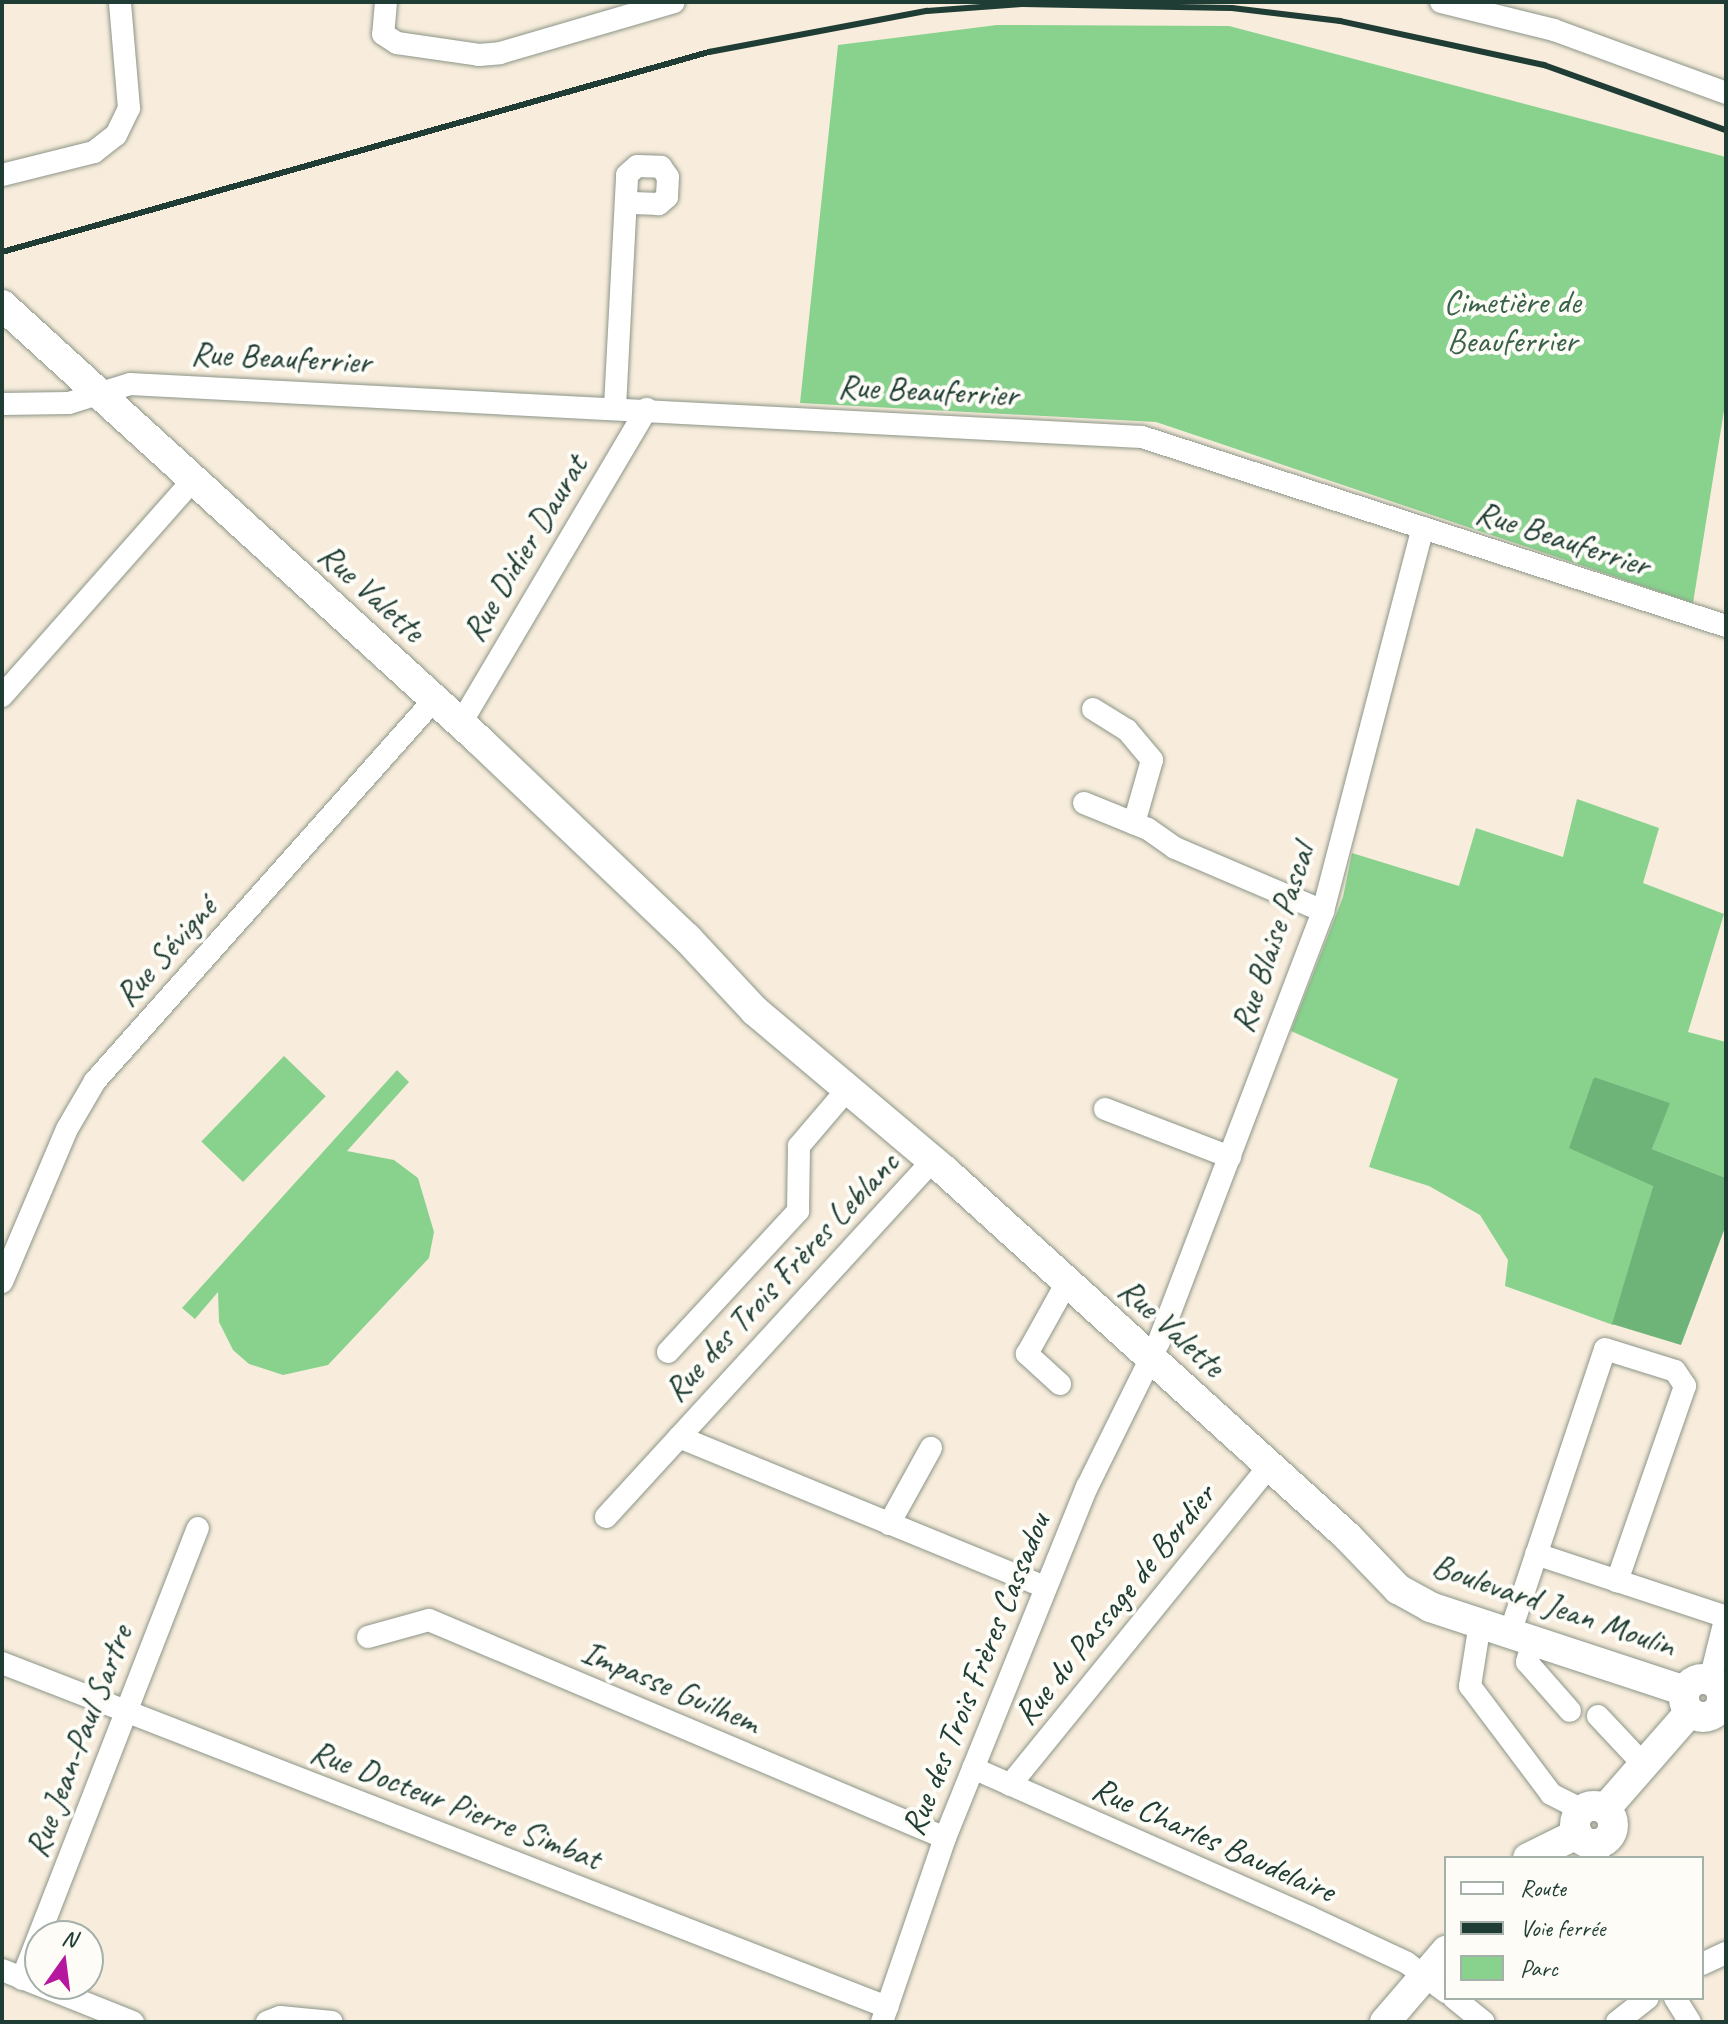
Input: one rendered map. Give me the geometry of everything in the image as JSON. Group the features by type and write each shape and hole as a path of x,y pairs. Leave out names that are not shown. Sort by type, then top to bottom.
{"main road":[{"name":"Rue Valette","path":"2,305 461,723 687,938 755,1011 845,1092 891,1124 933,1160 1270,1465 1398,1589"},
{"name":"Rue Valette","path":"687,938 766,995 858,1080 891,1124"},
{"name":"Boulevard Jean Moulin","path":"1398,1589 1430,1607 1707,1697"},
{"path":"1533,1856 1592,1831 1643,1764 1707,1697"},
{"path":"1385,2022 1436,1983 1444,1957"}],"street":[{"path":"2,175 94,152 116,135 129,108 120,2"},
{"path":"386,2 383,34 397,43 479,55 500,53 674,2"},
{"path":"1441,2 1554,30 1726,93"},
{"path":"615,407 626,203"},
{"name":"Rue Beauferrier","path":"2,404 69,403 130,384 1142,437 1726,626"},
{"name":"Rue Didier Daurat","path":"461,723 647,409"},
{"path":"2,696 193,480"},
{"name":"Rue Blaise Pascal","path":"1151,1359 1323,911 1423,528"},
{"name":"Rue Sévigné","path":"2,1282 8,1251 67,1129 95,1081 434,700"},
{"path":"1093,709 1127,730 1152,760 1134,823"},
{"path":"1084,803 1134,823 1175,848 1323,911"},
{"path":"668,1352 798,1211 799,1146 845,1092"},
{"path":"1105,1109 1230,1157"},
{"name":"Rue des Trois Frères Leblanc","path":"606,1517 933,1160"},
{"path":"1060,1384 1027,1354 1067,1282"},
{"path":"1570,1711 1527,1662 1521,1637 1536,1554 1605,1349 1675,1371 1685,1386 1617,1581"},
{"name":"Rue des Trois Frères Cassadou","path":"884,2014 945,1838 1044,1587 1087,1487 1151,1359"},
{"name":"Rue des Trois Frères Leblanc","path":"679,1437 1044,1587"},
{"path":"889,1524 931,1448"},
{"name":"Rue du Passage de Bordier","path":"1010,1785 1270,1465"},
{"name":"Rue Jean-Paul Sartre","path":"12,1974 126,1713 198,1528"},
{"path":"1536,1554 1726,1617 1707,1697"},
{"name":"Impasse Guilhem","path":"368,1637 429,1620 945,1838"},
{"path":"1480,1623 1470,1686 1551,1794 1592,1831"},
{"name":"Rue Docteur Pierre Simbat","path":"2,1663 884,2014"},
{"path":"1598,1716 1643,1764"},
{"name":"Rue Charles Baudelaire","path":"973,1768 1309,1917 1436,1983"},
{"path":"1704,1963 1726,1953"},
{"path":"12,1974 133,2022"},
{"path":"1456,2000 1484,2022"},
{"path":"1617,2022 1645,2000"},
{"path":"1676,2000 1690,2022"},
{"path":"267,2022 280,2017 332,2022"}],"green space":[{"name":"Cimetière de Beauferrier","path":"997,25 1229,26 1726,157 1726,398 1693,603 1156,422 800,403 838,45"},
{"path":"1577,799 1659,828 1643,883 1724,914 1688,1032 1726,1042 1726,1178 1652,1149 1669,1103 1593,1077 1653,1186 1613,1325 1505,1286 1508,1260 1480,1215 1429,1186 1369,1167 1398,1079 1291,1031 1343,897 1352,853 1459,886 1476,828 1563,857"},
{"path":"284,1056 326,1096 243,1182 201,1142"},
{"path":"397,1070 409,1082 347,1151 394,1160 418,1178 434,1232 429,1258 328,1365 283,1375 249,1364 233,1350 219,1322 218,1292 195,1319 182,1308"},
{"path":"1594,1077 1670,1103 1652,1149 1726,1178 1726,1225 1681,1345 1612,1324 1653,1186 1569,1148"}],"railway":[{"path":"2,252 709,52 927,11 1022,4 1232,8 1340,21 1544,65 1726,130"}]}
